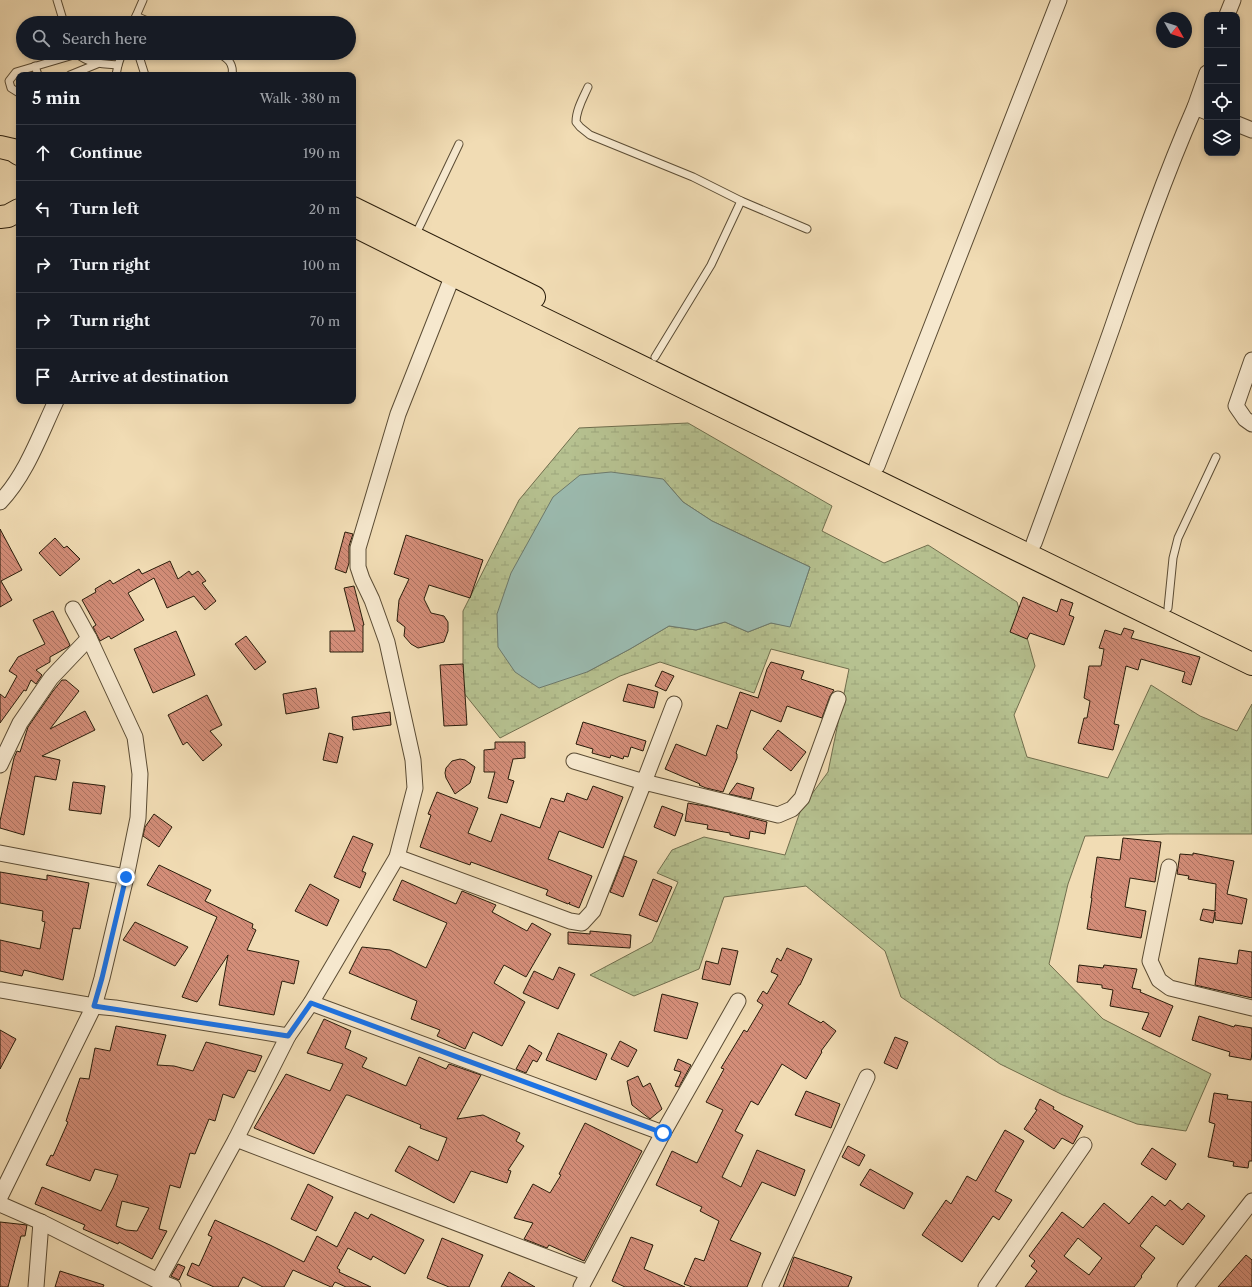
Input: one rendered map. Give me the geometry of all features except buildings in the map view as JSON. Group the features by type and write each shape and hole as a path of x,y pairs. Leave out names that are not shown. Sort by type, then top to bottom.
{"main road":[{"path":"356,209 1034,543 1252,647"},
{"path":"356,226 1252,664"}],"street":[{"path":"877,466 1059,0"},
{"path":"1228,12 1233,0"},
{"path":"1034,543 1157,200 1201,110 1205,84"},
{"path":"1240,125 1252,130"},
{"path":"158,1281 236,1139 288,1036 311,1003 397,857 415,788 413,760 387,642 358,567 358,548 398,414 453,275"},
{"path":"1252,360 1236,406 1245,419 1252,424"},
{"path":"0,502 24,469 55,404"},
{"path":"0,1197 94,1006 126,877 138,818 140,774 135,737 89,638 73,609"},
{"path":"0,765 20,723 51,678 89,638"},
{"path":"574,761 644,782 778,815 792,809 802,798 838,699"},
{"path":"397,857 570,921 582,923 593,911 674,704"},
{"path":"0,853 126,877"},
{"path":"1169,867 1150,961 1159,980 1170,988 1252,1008"},
{"path":"0,990 288,1036"},
{"path":"581,1287 663,1133 738,1001"},
{"path":"311,1003 663,1133"},
{"path":"770,1287 867,1076"},
{"path":"236,1139 588,1273"},
{"path":"986,1287 1084,1145"},
{"path":"1186,1287 1252,1201"},
{"path":"0,1204 41,1222 158,1281 173,1287"},
{"path":"36,1287 41,1222"}],"lane":[{"path":"57,0 62,16"},
{"path":"137,16 143,0"},
{"path":"16,91 11,88 9,81 16,72 56,60"},
{"path":"86,60 97,64 118,65"},
{"path":"117,72 120,60"},
{"path":"140,60 144,72"},
{"path":"228,60 232,65 232,72"},
{"path":"77,72 97,64"},
{"path":"35,66 37,72"},
{"path":"588,87 576,113 576,122 590,135 693,177 741,201 807,229"},
{"path":"414,238 459,144"},
{"path":"655,357 711,265 741,201"},
{"path":"1168,608 1173,558 1178,538 1216,457"}],"green space":[{"path":"688,423 832,506 822,531 884,563 928,545 1017,602 1035,666 1014,715 1027,757 1108,778 1151,685 1200,716 1237,731 1252,704 1252,834 1085,836 1068,884 1049,964 1103,1019 1211,1074 1186,1131 1137,1124 1063,1095 1000,1064 901,997 885,951 806,886 724,897 699,969 634,996 590,975 652,942 678,882 657,873 672,850 704,837 785,855 801,809 828,772 849,669 771,649 754,693 660,662 620,676 500,738 463,692 463,611 519,500 579,428","holes":["663,479 683,502 712,521 810,567 790,626 771,623 748,632 725,622 696,630 669,626 587,672"]}],"water":[{"path":"611,472 663,479 683,502 712,521 810,567 790,627 771,623 748,632 725,622 696,630 669,626 587,672 539,688 515,672 498,647 497,614 511,573 553,497 580,475"}],"route":[{"path":"126,877 94,1006 115,1008 288,1036 311,1003 663,1133"}]}
